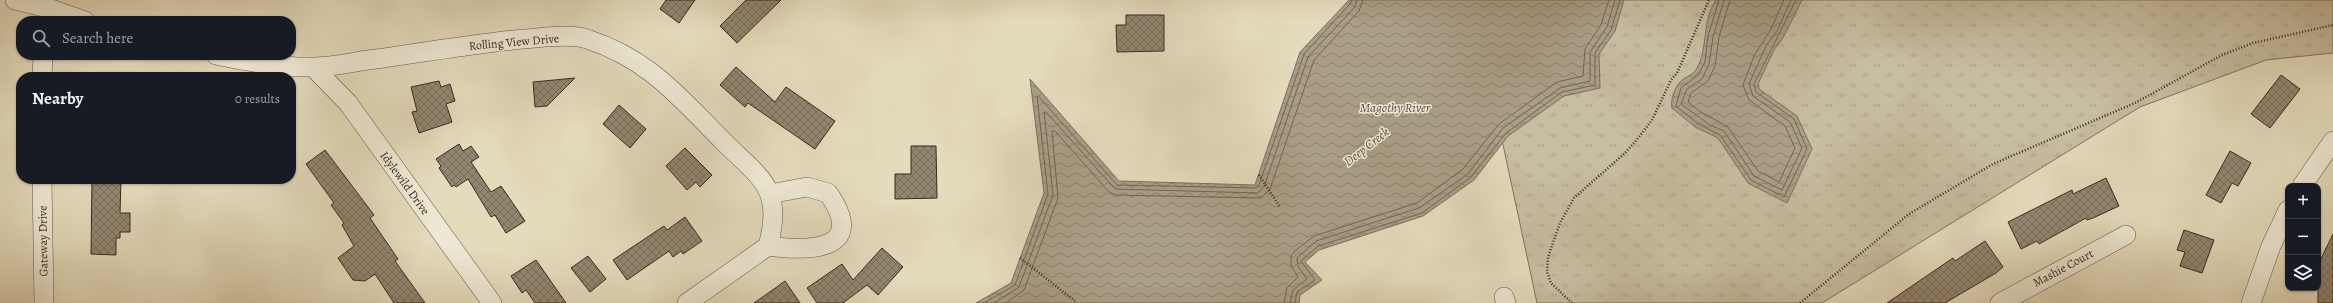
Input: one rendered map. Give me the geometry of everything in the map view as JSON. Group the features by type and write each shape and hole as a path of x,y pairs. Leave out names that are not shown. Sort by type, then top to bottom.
{"street":[{"path":"15,0 47,14 58,16"},
{"name":"Rolling View Drive","path":"237,60 313,67 492,42 547,37 585,38 616,50 645,66 754,168 770,194 773,221 768,246"},
{"path":"42,72 43,60"},
{"name":"Idylewild Drive","path":"313,67 348,103 492,303"},
{"path":"2304,183 2333,141"},
{"name":"Gateway Drive","path":"42,184 44,303"},
{"path":"687,303 768,246 799,250 824,245 835,240 841,231 843,221 838,208 828,192 807,187 770,194"},
{"path":"2251,303 2271,246 2285,216"},
{"name":"Mashie Court","path":"2001,303 2126,235"}],"path":[{"path":"1572,303 1551,283 1547,272 1548,257 1560,223 1574,198 1625,153 1652,120 1671,80 1677,73 1709,0"},
{"path":"1800,303 1909,214 1993,164 2135,103 2222,55 2253,43 2333,25"},
{"path":"1259,175 1280,207"},
{"path":"1020,258 1075,301"}],"green space":[{"path":"1614,0 2333,0 2333,53 2266,60 2140,107 1822,303 1537,303 1499,126"}],"water":[{"name":"Magothy River","path":"1349,0 1624,0 1615,31 1599,54 1600,88 1564,96 1508,136 1474,180 1423,216 1319,250 1305,262 1322,280 1300,295 1299,303 976,303 1011,283 1044,193 1030,79 1119,181 1255,185 1300,52"},
{"path":"1716,0 1802,0 1783,38 1774,50 1758,84 1759,89 1797,116 1812,149 1787,203 1748,183 1718,138 1695,127 1672,108 1672,98 1678,84 1692,74 1698,66 1703,50 1709,16"}],"building":[{"path":"666,0 695,0 679,23 660,9"},
{"path":"746,0 781,0 737,43 720,26"},
{"path":"1126,15 1164,15 1164,51 1117,52 1116,25 1126,25"},
{"path":"736,67 775,102 786,87 835,121 815,149 748,103 745,107 720,85"},
{"path":"2281,75 2300,89 2270,128 2251,114"},
{"path":"575,78 547,106 535,107 533,82"},
{"path":"439,81 441,87 450,84 455,101 446,104 452,122 419,133 412,112 417,111 411,87"},
{"path":"619,105 646,129 630,148 603,124"},
{"path":"459,144 463,151 471,146 479,157 471,162 491,192 501,186 525,221 506,233 495,215 491,217 468,179 456,187 454,185 452,187 439,168 441,166 436,159"},
{"path":"911,146 936,146 937,198 895,199 895,174 911,174"},
{"path":"685,148 712,175 700,187 696,182 687,190 666,166"},
{"path":"325,150 374,215 370,218 398,259 395,261 425,303 394,303 375,274 365,281 353,280 338,258 354,246 342,225 344,223 331,205 334,203 306,164"},
{"path":"2230,151 2251,163 2238,186 2232,183 2221,203 2206,195"},
{"path":"2106,178 2119,206 2093,218 2087,220 2086,218 2039,244 2037,241 2021,249 2008,222 2072,190 2073,194"},
{"path":"92,184 121,184 120,213 130,213 130,232 120,232 120,238 116,238 116,255 91,254"},
{"path":"685,217 702,241 683,254 681,251 673,257 669,251 627,280 613,260 664,226 667,230"},
{"path":"2184,230 2214,240 2202,273 2180,266 2185,252 2177,250"},
{"path":"2333,234 2333,303 2318,303 2318,291 2321,291 2321,259"},
{"path":"1985,241 2003,267 1996,273 1945,303 1887,303 1953,258 1955,261"},
{"path":"882,248 903,267 878,295 867,285 843,303 817,303 807,288 842,264 853,280"},
{"path":"588,256 606,279 590,292 571,268"},
{"path":"536,260 566,303 535,303 526,290 522,293 511,276"},
{"path":"785,281 800,303 754,303 774,289"}],"water label":[{"name":"Deep Creek","path":"1366,146"}]}
